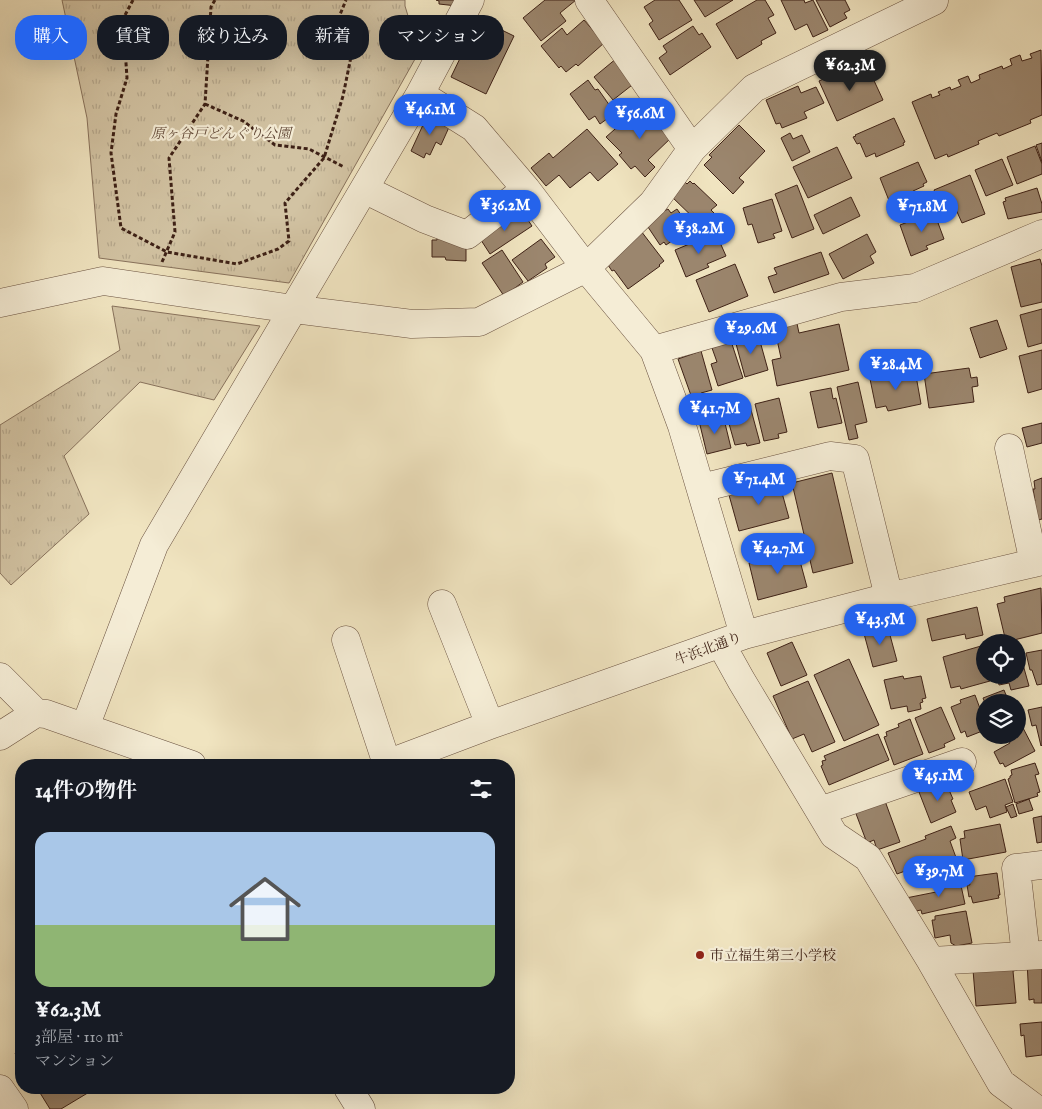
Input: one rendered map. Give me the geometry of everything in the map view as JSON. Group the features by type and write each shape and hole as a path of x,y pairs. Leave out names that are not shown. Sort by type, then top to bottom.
{"street":[{"path":"85,727 154,546 420,94 470,0"},
{"path":"589,0 692,149"},
{"path":"0,303 102,281 412,324 479,322 586,268 653,203 692,149 754,88 934,1"},
{"path":"420,94 474,128 526,189 586,268 654,350 682,426 700,488 741,680 834,835 868,858 932,961 1001,1083 1036,1109"},
{"path":"364,189 425,218 468,235 526,189"},
{"path":"654,350 841,297 915,288 1042,234"},
{"path":"1009,448 1038,562"},
{"path":"700,488 830,456 855,459 889,597"},
{"name":"牛浜北通り","path":"398,759 733,640 889,597 1038,562"},
{"path":"442,604 490,725"},
{"path":"346,640 383,759"},
{"path":"0,677 36,712 175,759"},
{"path":"0,736 36,712"},
{"path":"820,811 962,762"},
{"path":"932,961 1034,955 1016,868 1042,865"},
{"path":"0,1088 14,1109"},
{"path":"352,1094 361,1109"}],"path":[{"path":"133,0 123,19 127,78 116,114 111,153 121,228 167,252 237,264 278,249 289,241 285,203 324,158 343,96 352,47 339,17 346,0"},
{"path":"151,288 175,232 169,158 205,104 211,8 215,0"},
{"path":"205,104 243,121 275,145 309,149 324,158"}],"green space":[{"name":"原ヶ谷戸どんぐり公園","path":"62,0 405,0 408,15 379,15 379,60 414,60 289,283 99,258 87,118 75,60 87,60 87,15 65,15"},
{"path":"112,306 260,326 214,400 140,382 64,456 89,514 11,585 0,573 0,425 120,350"}],"building":[{"path":"436,0 458,0 457,6 439,4 439,1"},
{"path":"545,0 576,0 560,13 566,21 541,41 523,18"},
{"path":"655,0 679,0 692,20 659,40 649,24 653,21 644,7"},
{"path":"694,0 733,0 705,17"},
{"path":"757,0 765,0 774,15 768,18 776,33 761,41 762,44 737,59 716,24"},
{"path":"781,0 804,0 805,3 813,0 828,30 813,37 807,24 795,30"},
{"path":"816,0 845,0 850,10 844,13 847,18 830,27"},
{"path":"584,20 604,43 578,66 576,64 566,72 561,66 559,68 541,46 562,28 567,35"},
{"path":"693,26 699,35 702,33 711,47 670,75 659,58 667,52 663,46"},
{"path":"504,31 514,36 504,57"},
{"path":"1041,50 1042,115 1030,120 1031,123 999,136 997,133 978,141 979,144 948,157 947,154 935,159 912,102 931,94 932,98 940,95 938,92 950,87 951,90 961,86 958,80 968,76 971,83 980,79 979,75 1002,66 1003,69 1012,65 1010,59 1020,55 1022,61 1032,58 1030,54"},
{"path":"617,58 636,82 613,100 594,77"},
{"path":"459,60 502,60 486,94 451,77"},
{"path":"853,66 858,77 870,72 883,100 837,121 819,81"},
{"path":"588,80 595,90 598,89 615,113 600,124 595,116 589,120 570,94"},
{"path":"798,86 801,93 816,87 824,103 804,112 807,118 782,128 780,123 776,124 766,100"},
{"path":"647,108 673,136 648,160 655,167 645,177 635,166 631,169 619,155 622,153 606,137 631,115 635,119"},
{"path":"428,114 450,125 441,145 436,142 430,155 426,153 424,158 411,151"},
{"path":"894,118 905,142 903,143 904,145 876,157 875,153 866,157 860,143 857,144 853,137"},
{"path":"739,125 765,151 739,178 744,182 733,194 704,165 712,157 709,155"},
{"path":"587,129 618,164 598,181 590,172 570,188 559,175 546,186 531,168 549,153 553,158"},
{"path":"790,133 793,139 802,135 810,152 792,161 781,138"},
{"path":"1042,143 1042,162 1036,145"},
{"path":"1035,146 1042,164 1042,174 1017,184 1007,157"},
{"path":"837,147 852,178 808,198 793,167"},
{"path":"1002,159 1013,185 986,196 975,170"},
{"path":"918,162 927,182 923,184 924,186 913,191 915,198 892,208 880,178"},
{"path":"970,175 985,214 962,223 954,205 942,210 934,190"},
{"path":"684,181 687,184 690,181 694,183 717,205 711,210 714,213 702,226 670,195"},
{"path":"797,185 814,229 792,238 775,194"},
{"path":"1037,188 1042,204 1042,212 1008,219 1003,202 1006,201 1005,198"},
{"path":"851,197 860,216 823,234 814,215"},
{"path":"772,199 782,231 773,234 775,238 758,243 752,224 748,225 743,208"},
{"path":"668,209 671,213 677,209 688,225 686,227 688,230 666,245 664,242 660,245 644,221"},
{"path":"521,210 532,226 490,254 479,237"},
{"path":"934,212 944,239 926,246 928,249 911,256 900,225"},
{"path":"641,231 664,261 628,289 604,259"},
{"path":"867,234 876,252 870,256 874,263 843,279 829,254"},
{"path":"706,237 708,242 718,238 726,256 707,264 709,267 686,277 675,250"},
{"path":"437,238 466,239 466,261 446,260 445,257 432,257 432,240 437,240"},
{"path":"541,239 555,257 545,264 547,268 528,281 512,260"},
{"path":"502,250 523,282 504,296 482,263"},
{"path":"821,252 829,274 774,293 768,277 777,274 774,268"},
{"path":"1040,259 1042,266 1042,302 1021,307 1011,267"},
{"path":"735,264 748,296 709,312 696,280"},
{"path":"1042,309 1042,343 1028,347 1020,315"},
{"path":"796,319 799,333 839,324 849,370 777,386 772,360 781,358 774,326"},
{"path":"997,320 1007,349 980,358 970,328"},
{"path":"758,334 768,370 745,377 735,340"},
{"path":"731,341 743,378 718,386 711,364 717,362 712,348"},
{"path":"1042,350 1042,389 1028,393 1019,356"},
{"path":"701,351 712,390 701,393 703,398 693,401 678,359"},
{"path":"969,368 971,378 977,377 978,386 972,387 974,402 929,408 924,374"},
{"path":"915,370 921,404 888,411 886,406 876,408 870,379"},
{"path":"858,382 867,422 855,425 858,438 849,440 837,387"},
{"path":"831,388 833,399 836,398 842,423 818,428 810,392"},
{"path":"779,398 787,432 778,434 779,438 764,441 755,404"},
{"path":"750,406 760,443 747,446 746,443 735,445 726,413"},
{"path":"723,415 731,448 707,454 700,421"},
{"path":"1042,423 1042,443 1027,447 1022,428"},
{"path":"832,473 853,563 813,573 792,483"},
{"path":"1042,478 1042,519 1038,520 1033,489 1035,489 1034,481"},
{"path":"779,482 789,518 739,531 729,495"},
{"path":"797,550 807,587 758,600 749,563"},
{"path":"1041,588 1042,633 1026,637 1026,634 1004,634 997,604 1005,602 1004,597"},
{"path":"977,607 983,634 976,634 976,637 966,639 965,634 932,641 927,619"},
{"path":"887,624 897,661 873,667 863,630"},
{"path":"792,642 807,675 781,686 767,653"},
{"path":"976,647 976,684 979,684 961,689 960,686 951,688 943,657"},
{"path":"1042,650 1042,684 1037,685 1032,670 1030,670 1026,653"},
{"path":"849,659 879,725 844,741 814,675"},
{"path":"1026,675 1029,686 1011,690 1009,684 1026,684"},
{"path":"903,676 904,679 921,676 926,698 922,699 923,702 920,703 921,709 908,712 907,706 891,709 884,680"},
{"path":"808,681 835,742 812,752 804,734 792,739 773,696"},
{"path":"1004,690 1006,694 994,694"},
{"path":"975,695 976,698 976,734 967,737 965,731 961,733 951,707 961,703 960,700"},
{"path":"941,707 955,739 944,744 945,747 929,753 915,718"},
{"path":"1042,707 1041,746 1036,725 1032,726 1028,710"},
{"path":"910,719 923,754 894,765 884,737 887,736 886,732 899,727 898,724"},
{"path":"878,734 889,760 829,785 821,766 823,765 822,761 826,760 824,756"},
{"path":"1026,734 1035,751 1005,767 1003,763 1000,764 994,752 1008,744 1026,744"},
{"path":"1035,763 1039,774 1035,775 1040,792 1037,793 1038,796 1015,803 1008,779 1012,775 1011,770"},
{"path":"1005,779 1013,802 1005,805 1007,812 990,818 986,806 976,810 969,792"},
{"path":"943,782 944,784 946,783 953,799 951,800 956,812 931,823 919,792"},
{"path":"1029,799 1033,810 1019,814 1016,804"},
{"path":"885,801 900,842 877,850 874,840 867,843 855,811"},
{"path":"1013,804 1017,816 1011,818 1006,807"},
{"path":"1042,816 1042,842 1037,843 1033,818"},
{"path":"1000,824 1006,852 963,860 960,839 965,838 964,831"},
{"path":"951,826 956,838 950,841 958,863 937,871 936,868 927,871 924,864 897,874 888,853 926,839 925,836"},
{"path":"997,873 999,898 973,903 971,896 969,897 967,885 970,885 968,877"},
{"path":"960,881 965,904 922,914 921,910 916,911 906,898 936,892 934,886"},
{"path":"966,911 972,943 956,946 951,943 950,935 935,938 932,920 935,920 935,916"},
{"path":"1042,960 1042,1003 1034,1003 1034,999 1029,1000 1027,961"},
{"path":"973,970 1018,970 1013,971 1016,1003 976,1006"},
{"path":"1042,1022 1042,1055 1026,1057 1024,1035 1021,1036 1020,1024"},
{"path":"41,1094 86,1094 61,1109 50,1109"}],"place":[{"name":"市立福生第三小学校","path":"700,955"}]}
